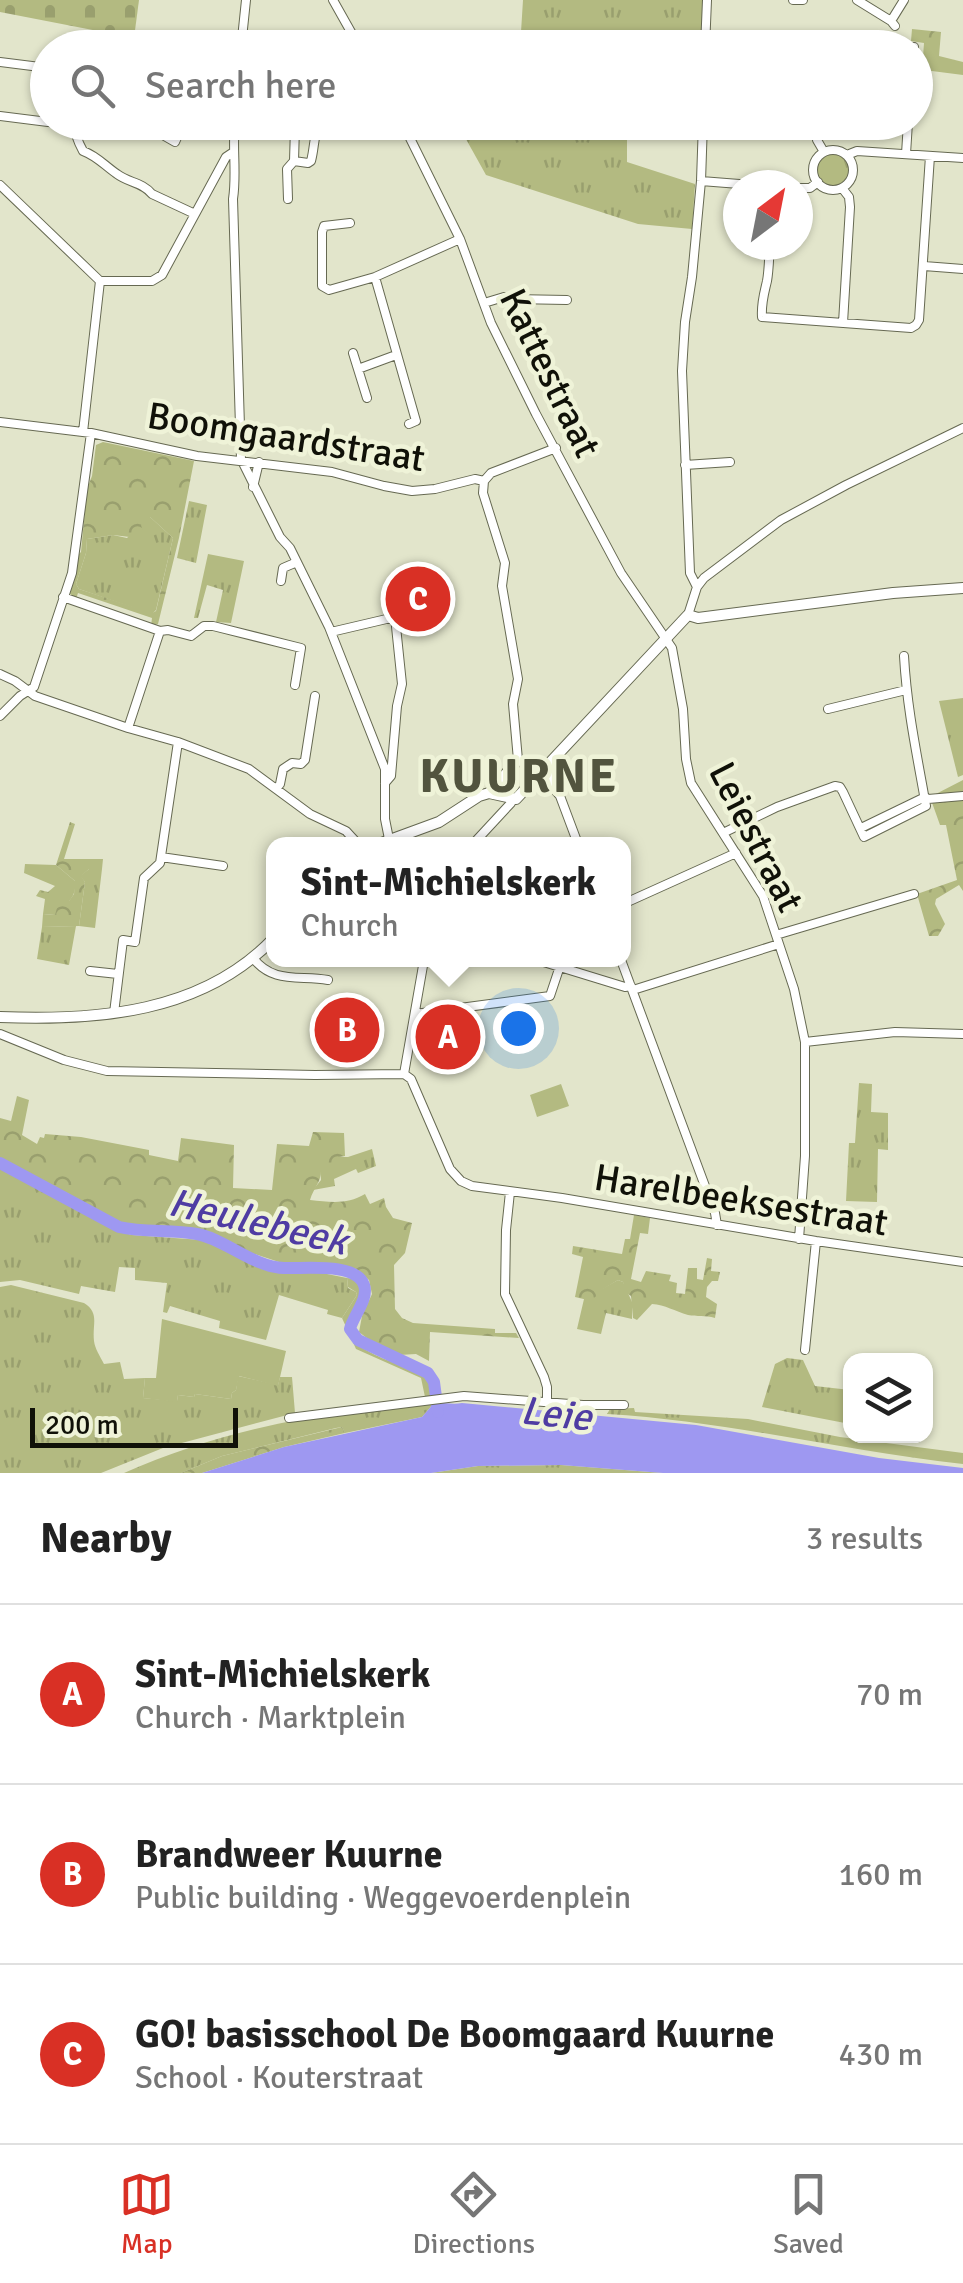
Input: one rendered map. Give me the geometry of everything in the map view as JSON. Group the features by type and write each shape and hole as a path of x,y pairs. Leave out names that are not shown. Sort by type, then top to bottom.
{"street":[{"path":"243,30 246,0"},
{"path":"332,0 350,30"},
{"path":"706,30 707,0"},
{"path":"793,0 803,0"},
{"path":"857,0 893,24 904,0"},
{"path":"0,62 30,66"},
{"path":"0,116 30,120"},
{"path":"79,140 83,151 96,156 114,173 195,214"},
{"path":"233,140 241,460 331,632 380,756 385,770 384,837"},
{"path":"288,199 287,168 294,161 295,140"},
{"path":"294,161 311,161 313,140"},
{"name":"Kattestraat","path":"411,140 460,239 503,348 595,528 667,638"},
{"path":"697,587 690,573 682,371 702,140"},
{"path":"816,140 824,152"},
{"path":"906,154 907,140"},
{"path":"847,155 857,151 963,158"},
{"path":"824,152 842,152 853,166 851,178 842,188 829,189 815,177 814,166 824,152"},
{"path":"0,185 100,281 152,281 168,266 226,157 232,153"},
{"path":"769,260 762,317 911,328 919,320 930,156"},
{"path":"701,181 723,183"},
{"path":"813,186 818,182"},
{"path":"842,188 850,206 842,324"},
{"path":"350,223 324,226 322,232 322,286 329,290 375,277 460,239"},
{"path":"924,266 963,268"},
{"path":"375,277 417,422"},
{"path":"0,716 34,687 72,573 100,281"},
{"path":"484,304 504,296 567,300"},
{"path":"352,354 367,398"},
{"path":"358,368 396,356"},
{"name":"Boomgaardstraat","path":"0,422 87,433 197,456 332,472 412,490 475,479 484,481 490,473 556,448"},
{"path":"489,793 516,799 688,615 704,578 782,520 963,428"},
{"path":"253,487 258,462"},
{"path":"685,465 730,462"},
{"path":"398,837 438,822 489,793 518,760 514,704 518,680 503,593 505,564 483,492 484,481"},
{"path":"282,580 283,568 297,562"},
{"path":"688,615 698,618 963,588"},
{"path":"63,596 160,631 191,636 204,626 213,626 301,648 295,685"},
{"path":"331,632 395,617 402,684 391,776 385,782"},
{"path":"128,728 160,631"},
{"name":"Leiestraat","path":"667,638 683,709 687,772 698,797 763,896 800,1014 806,1042 799,1239"},
{"path":"904,656 912,741 925,797 928,800 963,796"},
{"path":"0,674 44,699 249,769 310,814 346,830 352,837"},
{"path":"828,710 906,690"},
{"path":"276,789 283,769 305,760 315,696"},
{"path":"114,1013 123,940 135,942 144,878 160,863 178,742"},
{"path":"546,767 575,837"},
{"path":"723,833 835,786 840,787 861,828 925,797"},
{"path":"480,837 510,799"},
{"path":"631,900 736,853"},
{"path":"160,857 223,866"},
{"path":"563,967 632,988 914,894"},
{"path":"0,1016 63,1018 155,1006 228,976 266,946"},
{"path":"253,958 275,975 328,980"},
{"path":"0,1034 64,1060 107,1071 406,1072 423,967"},
{"path":"415,1014 550,996 560,967"},
{"path":"624,967 716,1213 717,1225"},
{"path":"90,971 118,974"},
{"path":"806,1042 895,1032 963,1034"},
{"name":"Harelbeeksestraat","path":"406,1072 454,1175 468,1185 963,1262"},
{"path":"510,1192 505,1294 544,1378 547,1402"},
{"path":"805,1350 816,1242"},
{"path":"289,1418 468,1396 624,1405"}],"green space":[{"path":"0,0 139,0 135,30 93,30 0,12"},
{"path":"523,0 704,0 703,30 521,30"},
{"path":"933,31 941,32 939,56 963,62 963,75 933,71"},
{"path":"466,140 627,140 627,162 695,184 692,229 638,224 486,175"},
{"path":"833,153 845,158 850,170 845,182 833,187 821,182 816,170 821,158"},
{"path":"103,442 194,461 158,624 151,626 152,618 78,593 76,599 70,594 81,552 96,445","holes":["150,517 173,538 156,611 152,613 79,589 76,584 87,539 113,535 138,538 143,532 141,525"]},
{"path":"189,501 207,505 196,563 177,558"},
{"path":"149,516 173,538 156,610 152,614 79,589 76,584 87,539 113,535 127,538"},
{"path":"208,554 244,561 231,623 216,622 223,590 207,585 198,618 194,618"},
{"path":"963,698 963,775 958,777 939,701"},
{"path":"963,780 963,891 959,885 936,899 945,924 938,936 929,936 917,894 957,880 946,825 940,825 930,797"},
{"path":"70,822 75,824 64,859 103,859 102,869 89,869 81,876 85,882 79,926 42,927 43,914 55,915 59,901 69,901 74,894 75,881 56,865"},
{"path":"25,864 56,865 75,881 72,896 55,915 43,914 45,899 36,896 40,890 48,892 55,886 24,873"},
{"path":"89,869 102,869 95,928 79,926 85,882 80,876"},
{"path":"76,926 69,965 37,959 42,927"},
{"path":"859,1083 872,1084 871,1112 888,1113 888,1150 878,1149 877,1202 846,1201 849,1143 855,1143"},
{"path":"561,1084 569,1106 537,1117 530,1095"},
{"path":"17,1096 29,1100 22,1135 37,1144 45,1134 81,1137 149,1150 149,1155 178,1161 181,1138 234,1145 233,1188 272,1190 277,1144 309,1146 313,1132 344,1133 345,1156 333,1158 333,1167 321,1168 310,1200 345,1201 365,1194 370,1204 384,1198 393,1218 412,1223 405,1253 394,1265 395,1309 402,1318 413,1323 495,1329 495,1333 516,1333 519,1338 430,1332 429,1361 416,1354 399,1355 359,1332 372,1294 369,1280 356,1269 336,1264 279,1262 203,1232 120,1226 68,1198 69,1194 0,1159 0,1118 11,1121"},
{"path":"372,1149 376,1166 358,1173 356,1169 334,1179 335,1186 313,1190 321,1180 320,1167 332,1157 348,1157"},
{"path":"0,1168 115,1230 132,1235 202,1240 272,1270 307,1270 347,1278 348,1288 357,1295 342,1318 279,1295 266,1340 219,1328 220,1321 170,1306 167,1313 163,1312 167,1283 135,1280 135,1268 119,1267 115,1292 81,1286 79,1294 20,1280 0,1282"},
{"path":"634,1215 650,1218 648,1234 640,1233 631,1279 641,1282 646,1271 671,1275 669,1281 677,1283 676,1293 685,1294 688,1268 697,1268 697,1279 703,1280 707,1258 712,1259 711,1271 720,1272 718,1281 707,1287 706,1297 717,1304 715,1318 652,1304 637,1320 633,1318 631,1296 618,1280 592,1301 575,1297 583,1257 572,1254 573,1246 622,1254 625,1239 630,1239"},
{"path":"347,1278 356,1279 362,1289 360,1305 350,1326 351,1335 368,1351 424,1373 432,1396 425,1397 421,1378 356,1349 342,1318 357,1295 348,1287"},
{"path":"618,1280 623,1282 632,1302 632,1319 606,1313 601,1334 577,1329 584,1299"},
{"path":"11,1285 89,1307 94,1315 95,1344 104,1364 120,1362 124,1379 145,1378 143,1398 177,1401 178,1395 195,1394 231,1399 238,1376 278,1385 280,1377 292,1377 295,1413 163,1448 101,1473 0,1473 0,1287"},
{"path":"162,1319 286,1351 278,1386 239,1376 231,1399 195,1394 178,1395 177,1402 143,1398 145,1378 156,1378"},
{"path":"787,1358 803,1360 815,1386 843,1389 843,1423 762,1407 775,1364"},
{"path":"434,1403 422,1417 345,1433 342,1427 336,1428 222,1456 181,1473 124,1473 189,1448 257,1429 335,1413"},
{"path":"610,1409 748,1419 843,1437 843,1443 886,1443 963,1453 963,1464 697,1423 607,1414"},
{"path":"342,1427 345,1433 202,1473 181,1473 222,1456"},
{"path":"561,1465 663,1473 431,1473 478,1466"}],"water":[{"name":"Leie","path":"434,1403 696,1425 879,1458 963,1468 963,1473 663,1473 561,1465 478,1466 431,1473 202,1473 284,1447 422,1417"}],"waterway":[{"name":"Heulebeek","path":"0,1163 119,1227 197,1234 273,1266 351,1273 365,1290 350,1329 358,1340 428,1373 434,1382 438,1412"}],"place":[{"name":"GO! basisschool De Boomgaard Kuurne","path":"418,599"},
{"name":"Brandweer Kuurne","path":"347,1030"},
{"name":"Sint-Michielskerk","path":"448,1037"}],"district":[{"name":"KUURNE","path":"519,776"}]}
